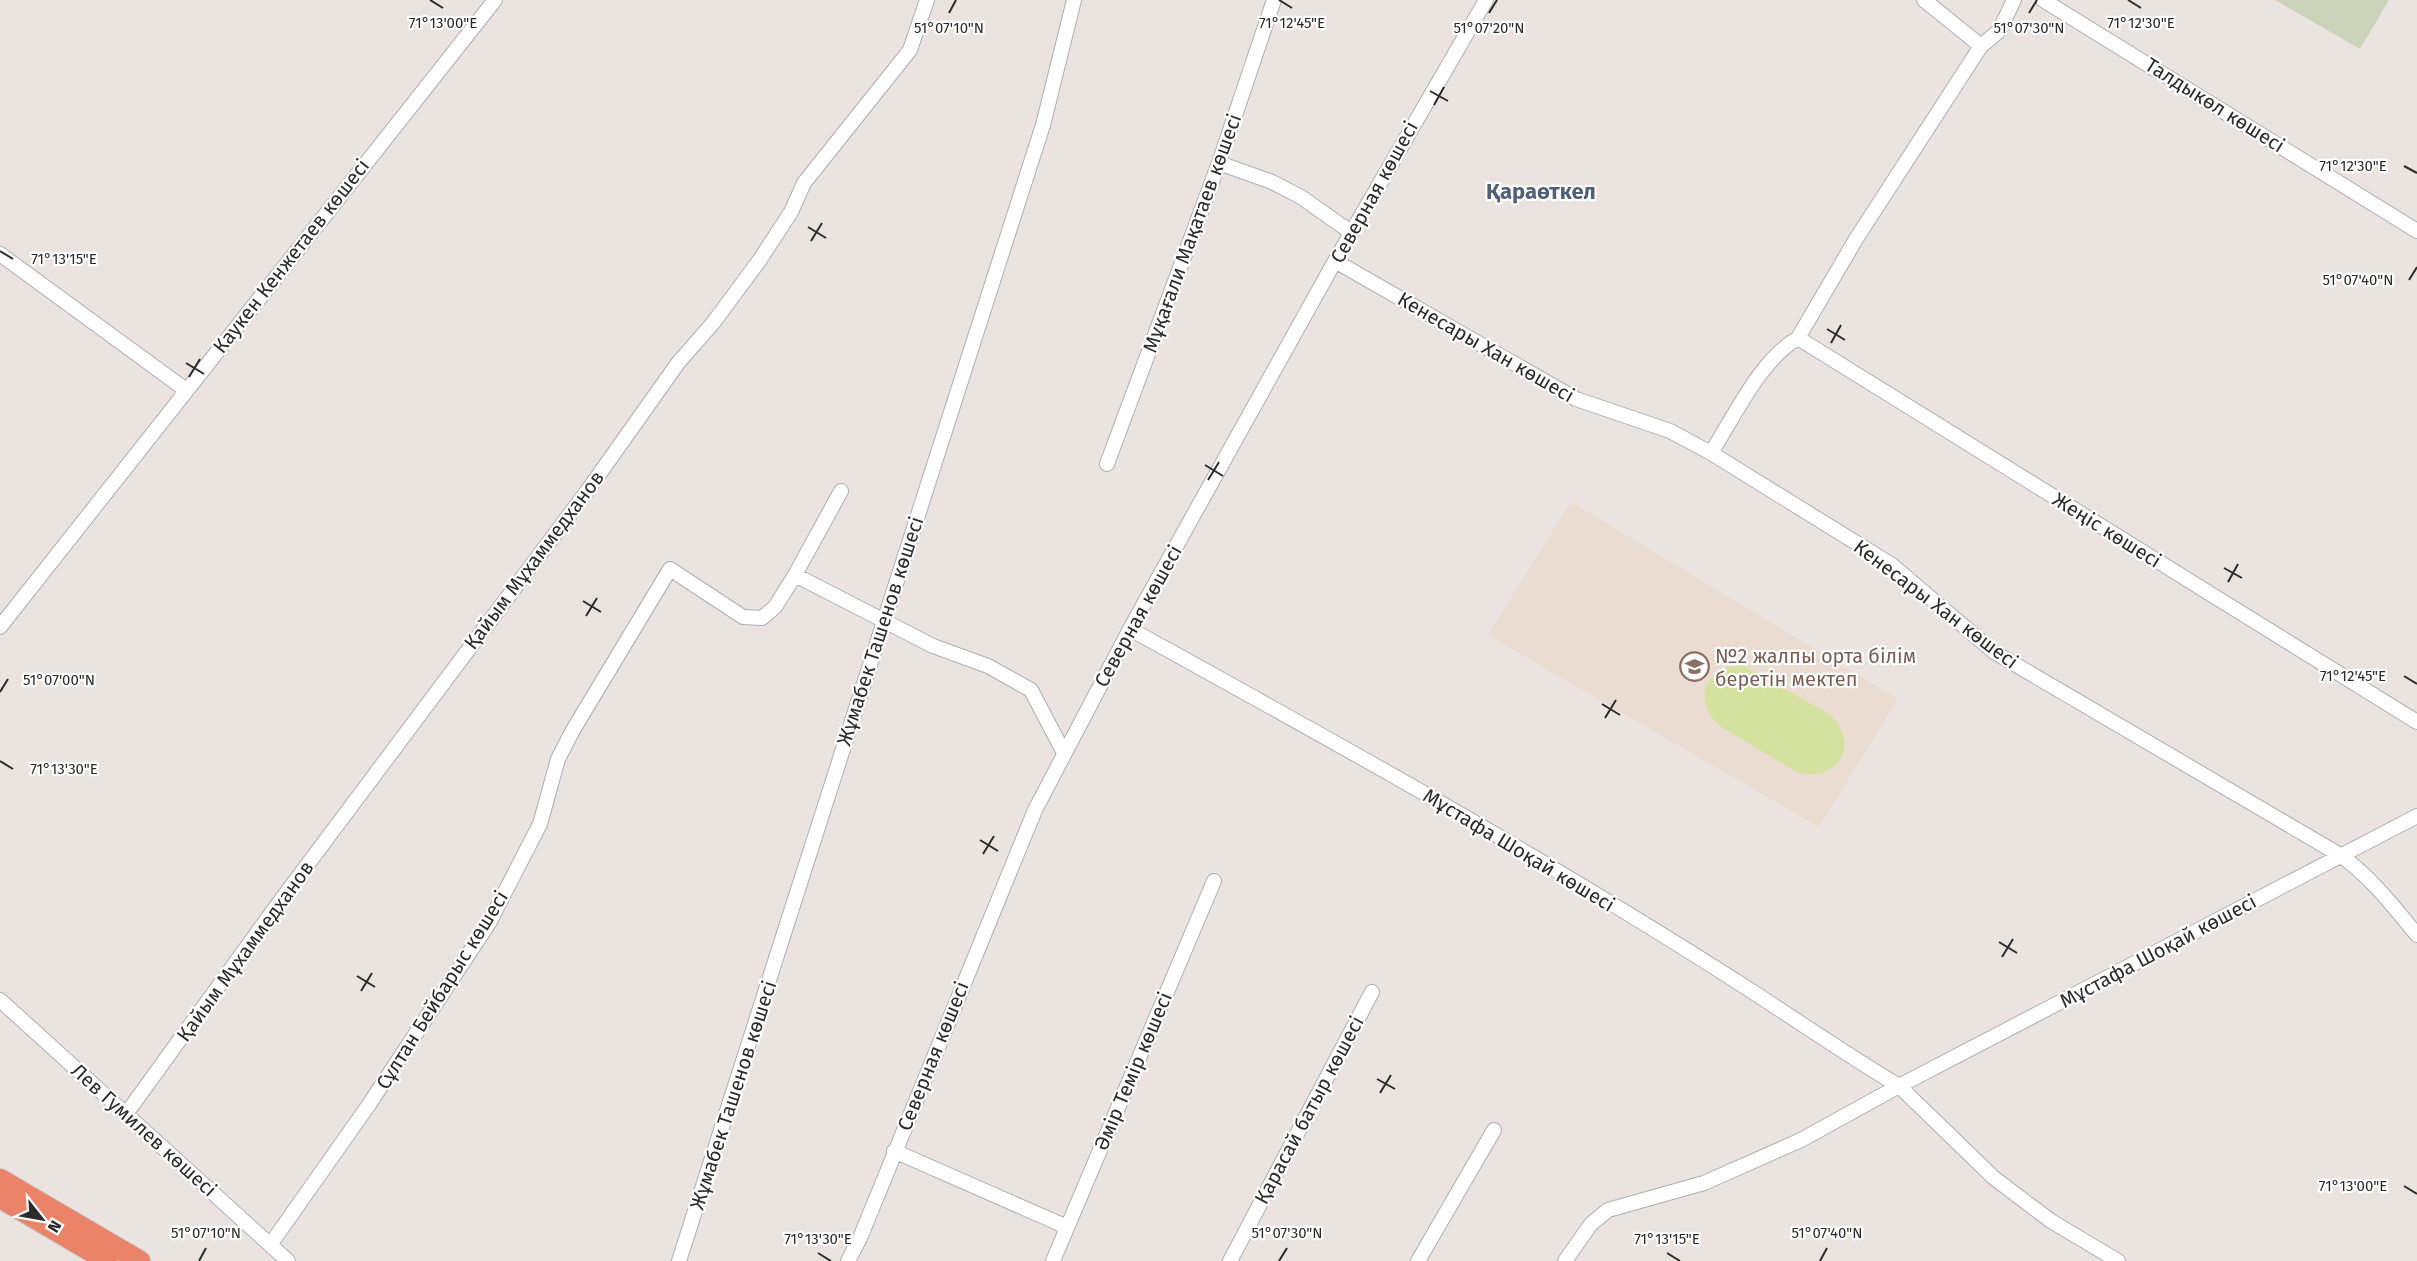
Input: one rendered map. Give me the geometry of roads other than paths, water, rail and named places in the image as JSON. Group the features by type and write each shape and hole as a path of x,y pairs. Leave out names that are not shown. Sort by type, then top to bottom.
{"highway":[{"path":"0,1179 140,1261"},
{"path":"0,1198 107,1261"}],"street":[{"name":"Каукен Кенжетаев көшесі","path":"0,627 495,0"},
{"name":"Қайым Мұхаммедханов","path":"126,1114 271,913 588,490 678,363 714,323 759,261 791,212 804,183 910,50 927,0"},
{"name":"Жұмабек Ташенов көшесі","path":"679,1261 803,878 882,620 1043,125 1074,0"},
{"name":"Мұқағали Мақатаев көшесі","path":"1107,464 1219,163 1274,0"},
{"name":"Северная көшесі","path":"848,1261 1035,810 1130,629 1335,261 1486,0"},
{"path":"1924,0 1981,46"},
{"path":"1711,453 1769,363 1783,347 1797,338 1856,239 1981,46 1999,31 2014,0"},
{"name":"Талдыкөл көшесі","path":"2043,0 2417,231"},
{"path":"1219,163 1272,182 1291,192 1352,233"},
{"path":"0,254 186,390"},
{"name":"Кенесары Хан көшесі","path":"1335,261 1576,399 1670,431 1711,453 1892,566 1994,652 2340,855 2359,868 2417,935"},
{"name":"Жеңіс көшесі","path":"1797,338 2417,722"},
{"path":"841,491 795,574 933,646 988,666 1031,690 1064,753"},
{"name":"Сұлтан Бейбарыс көшесі","path":"270,1245 368,1106 489,923 540,824 563,749 670,569 743,617 762,618 785,593 795,574"},
{"name":"Мұстафа Шоқай көшесі","path":"1130,629 1392,774 1738,983 1831,1045 1899,1086 1994,1178 2051,1221 2118,1261"},
{"name":"Мұстафа Шоқай көшесі","path":"1899,1086 2417,816"},
{"name":"Әмір Темір көшесі","path":"1053,1261 1214,881"},
{"name":"Қарасай батыр көшесі","path":"1230,1261 1372,992"},
{"name":"Лев Гумилев көшесі","path":"0,1000 288,1261"},
{"path":"1565,1261 1591,1224 1608,1210 1704,1183 1801,1140 1899,1086"},
{"path":"1418,1261 1494,1130"},
{"path":"894,1151 1067,1227"}],"place":[{"name":"№2 жалпы орта білім беретін мектеп","path":"1694,667"}],"district":[{"name":"Қараөткел","path":"1541,191"}]}
